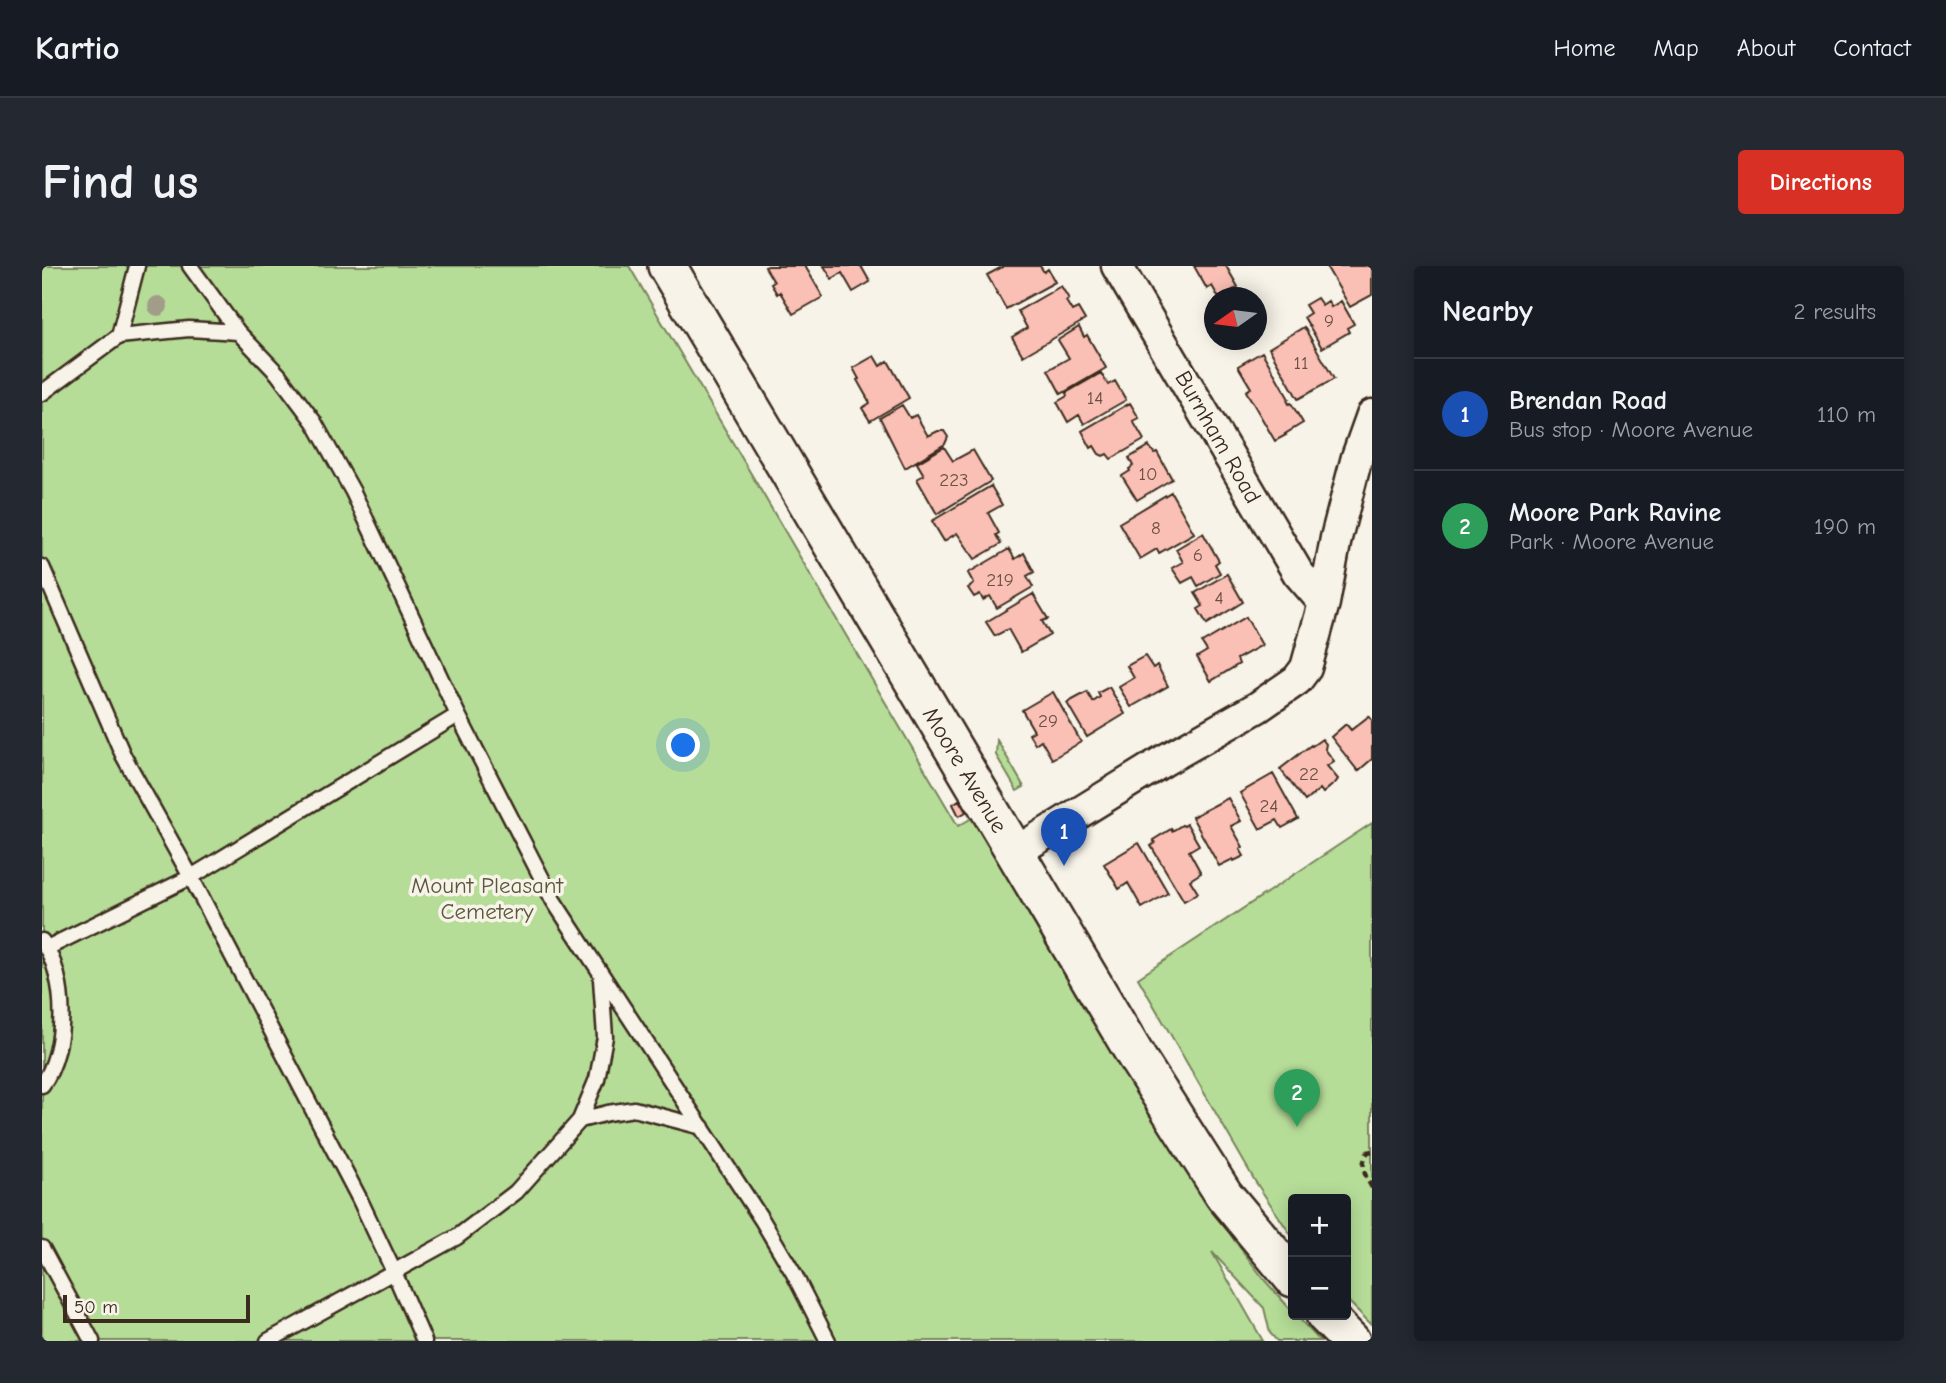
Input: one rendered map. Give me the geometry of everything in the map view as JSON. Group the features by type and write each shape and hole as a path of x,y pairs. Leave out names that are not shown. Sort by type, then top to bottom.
{"street":[{"name":"Moore Avenue","path":"667,266 1022,848 1214,1147 1287,1270"},
{"name":"Moore Avenue","path":"689,266 1022,848"},
{"name":"Burnham Road","path":"1117,266 1297,573 1324,603"},
{"path":"1022,848 1163,761 1258,707 1297,680 1306,667 1324,603 1336,538 1357,457 1372,415"},
{"path":"1330,1320 1351,1341"}],"lane":[{"path":"119,336 137,266"},
{"path":"190,266 238,332 278,374 320,433 353,492 458,715 553,900 702,1127 794,1274 828,1341"},
{"path":"42,393 119,336 188,329 238,332"},
{"path":"42,567 123,755 191,877 359,1198 424,1341"},
{"path":"42,1085 47,1078 61,1035 61,991 45,945 191,877 458,715"},
{"path":"268,1341 457,1237 516,1192 580,1120 597,1079 605,1037 601,976"},
{"path":"580,1120 634,1110 702,1127"},
{"path":"42,1248 92,1341"}],"path":[{"path":"1372,1151 1368,1152 1363,1160 1363,1172 1372,1188"}],"green space":[{"name":"Mount Pleasant Cemetery","path":"42,266 629,266 958,826 974,817 1234,1240 1288,1306 1288,1320 1301,1320 1320,1341 1277,1341 1270,1333 1264,1308 1212,1252 1263,1341 42,1341"},
{"path":"997,740 1024,787 1017,791 996,755"},
{"path":"1372,823 1372,1325 1351,1304 1351,1194 1288,1194 1288,1230 1255,1181 1138,978"}],"building":[{"path":"805,266 823,297 793,314 780,292 777,294 771,284 774,282 765,267"},
{"path":"824,266 861,266 870,282 853,292 842,273 832,279"},
{"path":"1004,266 1040,266 1044,272 1048,269 1055,282 1006,309 987,275"},
{"path":"1194,266 1226,266 1238,287 1212,286 1206,287"},
{"path":"1326,266 1372,266 1372,295 1350,307"},
{"path":"1061,286 1072,311 1078,308 1085,320 1023,356 1012,337 1027,328 1018,311"},
{"path":"1317,298 1322,305 1328,301 1331,307 1341,301 1354,324 1347,328 1349,332 1322,348 1304,317 1310,313 1305,305"},
{"path":"1079,327 1084,337 1087,335 1106,368 1061,394 1048,370 1069,358 1058,340"},
{"path":"1304,327 1334,379 1298,399 1269,348"},
{"path":"1262,352 1289,399 1289,404 1291,403 1303,423 1275,441 1246,391 1251,388 1238,366"},
{"path":"874,356 880,366 888,361 909,398 870,421 862,408 870,403 853,368"},
{"path":"1101,373 1108,385 1115,381 1126,400 1084,424 1079,415 1068,422 1057,402 1067,396 1066,393"},
{"path":"1130,403 1139,418 1133,421 1144,440 1111,459 1107,454 1099,454 1094,446 1091,448 1082,431"},
{"path":"902,405 910,418 916,415 928,436 944,431 948,437 945,444 905,468 880,418"},
{"path":"1149,446 1154,453 1157,452 1172,479 1137,500 1122,476 1133,466 1129,458"},
{"path":"944,447 953,461 973,450 991,481 937,514 917,479 924,475 917,463"},
{"path":"991,486 1002,505 988,513 999,533 996,535 1001,544 975,559 957,533 944,541 932,521"},
{"path":"1171,492 1194,533 1159,553 1157,549 1140,559 1119,523"},
{"path":"1203,533 1219,561 1215,564 1220,573 1198,586 1193,577 1182,583 1172,568 1183,562 1176,549"},
{"path":"1009,549 1015,559 1024,553 1034,572 1027,576 1033,587 997,608 990,596 983,600 980,594 974,597 968,588 974,584 968,573"},
{"path":"1227,574 1243,602 1207,624 1198,609 1203,606 1195,593"},
{"path":"1033,594 1048,619 1042,621 1050,635 1021,652 1008,629 995,636 986,622"},
{"path":"1246,617 1262,645 1237,659 1239,664 1211,681 1197,657 1207,651 1202,643"},
{"path":"1145,656 1153,668 1157,665 1168,686 1131,707 1119,687 1134,678 1127,666"},
{"path":"1109,687 1125,714 1087,737 1067,703 1087,692 1093,702 1100,697 1098,693"},
{"path":"1053,692 1081,742 1052,759 1041,740 1035,744 1029,734 1034,731 1022,710"},
{"path":"1369,716 1372,720 1372,759 1358,771 1331,737 1346,724 1351,730"},
{"path":"1322,739 1326,744 1325,749 1334,761 1327,766 1338,779 1323,793 1320,789 1305,801 1280,769"},
{"path":"1273,774 1298,819 1282,828 1277,820 1260,829 1240,793"},
{"path":"1228,798 1241,821 1231,826 1243,847 1240,849 1244,856 1219,866 1192,817"},
{"path":"959,800 966,812 959,816 953,804"},
{"path":"1187,824 1199,845 1189,851 1201,873 1190,880 1198,893 1184,901 1151,846 1155,843 1153,840 1171,829 1172,831"},
{"path":"1139,843 1168,893 1142,908 1128,883 1119,889 1104,864"}],"place":[{"name":"Brendan Road","path":"1064,866"},
{"name":"Moore Park Ravine","path":"1297,1127"}]}
